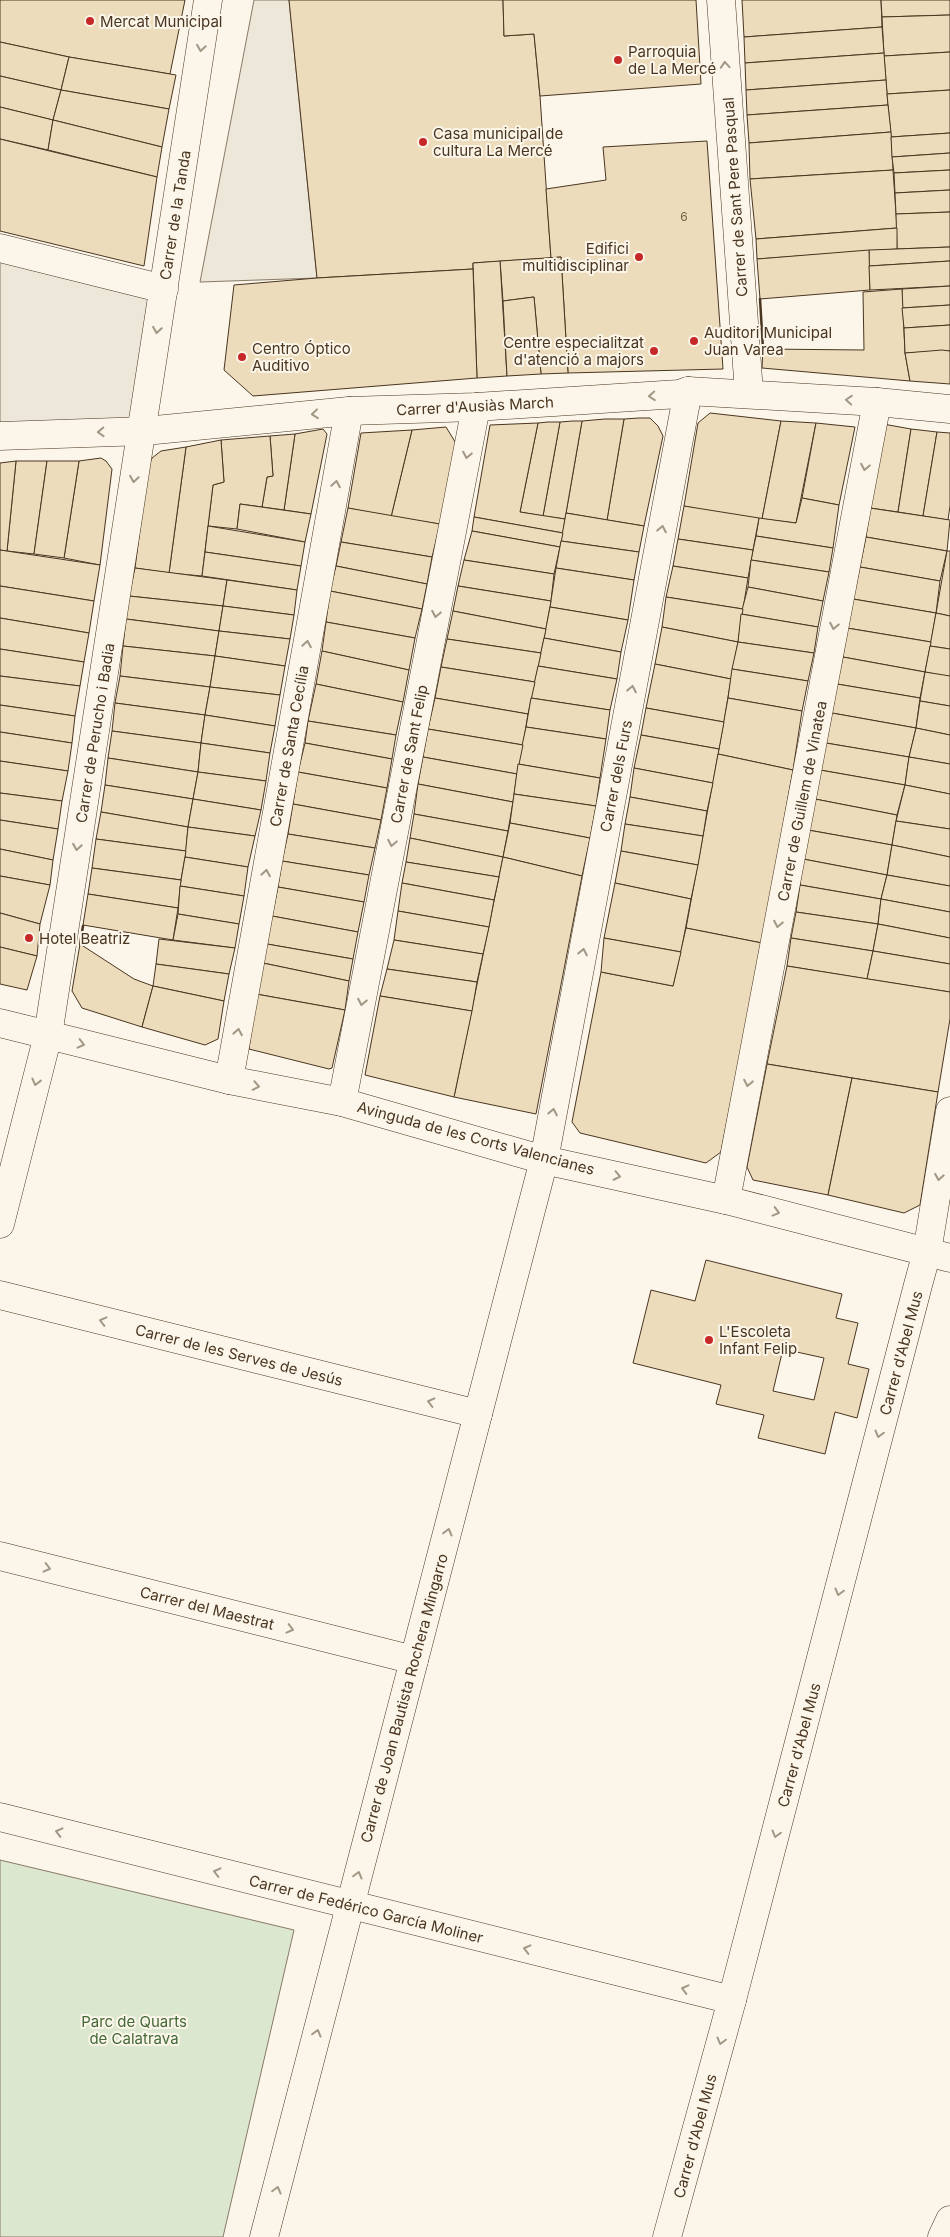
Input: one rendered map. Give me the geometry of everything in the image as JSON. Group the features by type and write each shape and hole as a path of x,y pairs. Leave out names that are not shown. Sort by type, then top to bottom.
{"street":[{"name":"Carrer de la Tanda","path":"142,431 208,0"},
{"name":"Carrer de Sant Pere Pasqual","path":"720,0 749,393"},
{"path":"0,248 164,289"},
{"name":"Carrer d'Ausiàs March","path":"0,436 142,431 349,411 476,407 679,394 688,391 749,393 877,402 950,410"},
{"name":"Carrer dels Furs","path":"544,1160 688,391"},
{"name":"Carrer de Guillem de Vinatea","path":"726,1200 877,402"},
{"name":"Carrer de Sant Felip","path":"342,1102 476,407"},
{"name":"Carrer de Santa Cecília","path":"229,1080 349,411"},
{"name":"Carrer de Perucho i Badia","path":"0,1224 48,1035 142,431"},
{"name":"Avinguda de les Corts Valencianes","path":"0,1023 229,1080 342,1102 544,1160 726,1200 938,1255"},
{"name":"Carrer d'Abel Mus","path":"667,2237 938,1255 950,1111"},
{"name":"Carrer de Joan Bautista Rochera Mingarro","path":"264,2237 544,1160"},
{"name":"Carrer de les Serves de Jesús","path":"0,1296 478,1414"},
{"name":"Carrer del Maestrat","path":"0,1556 414,1660"},
{"name":"Carrer de Fedérico García Moliner","path":"0,1817 732,2000"},
{"path":"942,2237 950,2220"}],"green space":[{"name":"Parc de Quarts de Calatrava","path":"0,1860 294,1930 223,2237 0,2237"}],"shaded area":[{"path":"254,0 289,0 317,278 200,282"},
{"path":"0,248 164,289 142,431 0,436"}],"building":[{"name":"Mercat Municipal","path":"0,0 185,0 170,74 69,57 0,42"},
{"name":"Casa municipal de cultura La Mercé","path":"289,0 503,0 504,36 534,34 551,258 473,263 473,269 317,278"},
{"name":"Parroquia de La Mercé","path":"503,0 696,0 701,84 540,96 534,34 504,36"},
{"path":"742,0 881,0 882,27 744,37"},
{"path":"881,0 950,0 950,15 882,17"},
{"path":"950,15 950,52 884,56 882,17"},
{"path":"882,27 884,53 745,63 744,37"},
{"path":"0,42 69,57 61,90 0,76"},
{"path":"950,52 950,90 887,94 884,56"},
{"path":"884,53 886,80 746,90 745,63"},
{"path":"69,57 176,75 169,109 61,90"},
{"path":"0,76 61,90 53,120 0,107"},
{"path":"886,80 888,105 747,115 746,90"},
{"path":"61,90 169,109 162,147 53,120"},
{"path":"950,90 950,133 891,137 887,94"},
{"path":"888,105 891,132 749,143 747,115"},
{"path":"0,107 53,120 48,150 0,139"},
{"path":"53,120 162,147 157,177 48,150"},
{"path":"891,132 893,170 750,179 749,143"},
{"path":"950,133 950,153 892,157 891,137"},
{"path":"0,139 157,177 144,266 0,231"},
{"name":"Edifici multidisciplinar","path":"707,141 723,369 568,373 561,257 551,258 546,189 606,180 603,147"},
{"path":"950,153 950,170 894,173 892,157"},
{"path":"893,170 897,228 756,239 750,179"},
{"path":"950,170 950,190 895,193 894,173"},
{"path":"950,190 950,212 896,214 895,193"},
{"path":"950,212 950,247 897,249 896,214"},
{"path":"897,228 897,249 757,259 756,239"},
{"path":"950,247 950,261 869,266 869,250"},
{"path":"869,250 870,290 760,299 757,259"},
{"path":"561,257 568,373 541,374 534,297 503,301 500,261"},
{"path":"500,261 507,376 477,378 473,263"},
{"path":"950,261 950,286 870,290 869,266"},
{"path":"473,269 477,378 253,396 224,370 234,285"},
{"path":"950,286 950,305 902,308 902,289"},
{"path":"902,289 905,353 910,381 762,368 763,349 864,350 863,292"},
{"path":"534,297 541,374 507,376 503,301"},
{"path":"950,305 950,325 904,328 902,308"},
{"path":"950,325 950,351 905,353 904,328"},
{"path":"950,351 950,384 910,381 905,353"},
{"path":"710,413 781,421 762,519 758,521 684,506 698,423"},
{"path":"650,418 658,426 663,436 644,526 607,520 624,419"},
{"path":"624,419 607,520 566,513 582,421"},
{"path":"582,421 565,519 543,516 560,422"},
{"path":"781,421 816,423 796,523 762,519"},
{"path":"560,422 543,516 520,512 538,423"},
{"path":"538,423 520,512 565,519 563,533 474,517 490,425"},
{"path":"816,423 855,427 839,505 802,498"},
{"path":"883,424 911,429 898,512 870,508"},
{"path":"446,427 457,445 440,524 391,517 412,430"},
{"path":"323,429 327,434 311,514 284,510 295,434"},
{"path":"911,429 937,432 923,516 898,512"},
{"path":"412,430 391,517 348,508 361,433"},
{"path":"937,432 950,433 950,506 948,520 923,516"},
{"path":"295,434 284,510 262,507 267,477 273,476 270,436"},
{"path":"270,436 273,476 267,477 262,507 240,504 237,529 208,526 213,485 224,482 221,440"},
{"path":"221,440 224,482 213,485 202,576 169,573 186,447"},
{"path":"186,447 169,573 135,568 148,467 152,458 161,451"},
{"path":"101,458 112,469 100,565 64,558 79,461"},
{"path":"16,461 47,461 34,554 7,551"},
{"path":"16,461 7,551 0,550 0,463"},
{"path":"47,461 79,461 64,558 34,554"},
{"path":"802,498 839,505 833,548 756,536 759,518 796,523"},
{"path":"240,504 311,514 305,542 237,529"},
{"path":"684,506 759,518 753,550 678,539"},
{"path":"348,508 440,524 432,557 341,542"},
{"path":"870,508 950,520 947,551 866,537"},
{"path":"566,513 644,526 639,552 561,541"},
{"path":"474,517 563,533 560,547 472,531"},
{"path":"208,526 305,542 301,566 205,552"},
{"path":"472,531 560,547 554,574 464,560"},
{"path":"756,536 833,548 829,572 751,560"},
{"path":"866,537 947,551 940,581 860,567"},
{"path":"678,539 753,550 748,578 673,566"},
{"path":"561,541 639,552 634,580 556,568"},
{"path":"341,542 432,557 427,584 336,566"},
{"path":"0,550 100,565 94,601 0,586"},
{"path":"947,551 950,551 950,616 936,613"},
{"path":"205,552 301,566 297,590 202,576"},
{"path":"464,560 554,574 551,601 458,586"},
{"path":"751,560 829,572 823,601 748,587"},
{"path":"336,566 427,584 422,609 330,591"},
{"path":"673,566 748,578 743,609 666,597"},
{"path":"860,567 940,581 936,613 853,599"},
{"path":"135,568 227,580 223,606 129,596"},
{"path":"556,568 634,580 628,620 550,607"},
{"path":"227,580 297,590 294,615 223,606"},
{"path":"0,586 94,601 89,633 0,618"},
{"path":"458,586 551,601 546,629 453,611"},
{"path":"748,587 823,601 818,627 741,614"},
{"path":"330,591 422,609 415,638 326,622"},
{"path":"129,596 223,606 219,631 126,619"},
{"path":"666,597 743,609 738,642 662,627"},
{"path":"853,599 936,613 931,642 847,628"},
{"path":"223,606 294,615 290,639 219,631"},
{"path":"550,607 628,620 621,652 544,638"},
{"path":"453,611 546,629 541,653 447,639"},
{"path":"936,613 950,616 950,649 930,646"},
{"path":"741,614 818,627 814,653 738,642"},
{"path":"0,618 89,633 84,662 0,649"},
{"path":"126,619 219,631 215,656 123,646"},
{"path":"326,622 415,638 409,670 322,651"},
{"path":"662,627 738,642 731,679 655,664"},
{"path":"847,628 931,642 925,672 843,657"},
{"path":"219,631 290,639 285,666 215,656"},
{"path":"544,638 621,652 617,679 538,666"},
{"path":"447,639 541,653 535,682 441,667"},
{"path":"738,642 814,653 808,681 732,669"},
{"path":"123,646 215,656 210,687 120,676"},
{"path":"930,646 950,649 950,677 925,672"},
{"path":"0,649 84,662 80,686 0,676"},
{"path":"322,651 409,670 403,702 316,684"},
{"path":"215,656 285,666 280,695 210,687"},
{"path":"843,657 925,672 920,698 837,684"},
{"path":"655,664 731,679 724,722 646,708"},
{"path":"538,666 617,679 610,710 531,698"},
{"path":"441,667 535,682 528,714 435,698"},
{"path":"732,669 808,681 802,711 728,698"},
{"path":"925,672 950,676 950,706 920,701"},
{"path":"0,676 80,686 75,716 0,705"},
{"path":"120,676 210,687 205,715 115,703"},
{"path":"316,684 403,702 396,735 308,721"},
{"path":"837,684 920,698 916,728 832,713"},
{"path":"210,687 280,695 275,726 205,715"},
{"path":"435,698 528,714 523,745 428,729"},
{"path":"531,698 610,710 606,739 526,727"},
{"path":"728,698 802,711 793,770 718,754"},
{"path":"920,701 950,706 950,735 916,728"},
{"path":"115,703 205,715 201,743 112,731"},
{"path":"0,705 75,716 72,743 0,732"},
{"path":"646,708 724,722 719,749 641,735"},
{"path":"832,713 916,728 909,757 826,743"},
{"path":"205,715 275,726 270,753 201,743"},
{"path":"308,721 396,735 392,759 305,743"},
{"path":"526,727 606,739 600,778 518,764"},
{"path":"916,728 950,735 950,764 909,757"},
{"path":"428,729 523,745 517,774 423,757"},
{"path":"112,731 201,743 198,772 108,758"},
{"path":"0,732 72,743 68,771 0,761"},
{"path":"641,735 719,749 713,783 634,768"},
{"path":"201,743 270,753 266,781 198,772"},
{"path":"305,743 392,759 387,788 298,772"},
{"path":"826,743 909,757 905,785 820,770"},
{"path":"718,754 793,770 762,943 686,928"},
{"path":"423,757 517,774 513,802 418,784"},
{"path":"909,757 950,764 950,794 905,785"},
{"path":"108,758 198,772 193,799 105,785"},
{"path":"0,761 68,771 62,801 0,793"},
{"path":"518,764 600,778 596,806 514,794"},
{"path":"634,768 713,783 707,811 630,797"},
{"path":"820,770 905,785 897,815 815,799"},
{"path":"198,772 266,781 261,810 193,799"},
{"path":"298,772 387,788 381,820 293,804"},
{"path":"418,784 513,802 508,831 414,814"},
{"path":"105,785 193,799 188,827 101,812"},
{"path":"905,785 950,794 950,829 896,821"},
{"path":"0,793 62,801 58,829 0,820"},
{"path":"514,794 596,806 590,838 510,823"},
{"path":"630,797 707,811 703,836 625,824"},
{"path":"193,799 261,810 255,836 188,827"},
{"path":"815,799 897,815 892,845 808,830"},
{"path":"293,804 381,820 375,848 288,834"},
{"path":"101,812 188,827 186,851 96,839"},
{"path":"414,814 508,831 503,857 410,838"},
{"path":"0,820 58,829 53,860 0,849"},
{"path":"896,821 950,829 950,857 892,845"},
{"path":"510,823 590,838 582,876 503,857"},
{"path":"625,824 703,836 698,865 621,851"},
{"path":"188,827 255,836 248,867 185,857"},
{"path":"808,830 892,845 887,875 803,859"},
{"path":"288,834 375,848 369,875 282,861"},
{"path":"410,838 503,857 499,877 406,862"},
{"path":"96,839 186,851 181,880 92,868"},
{"path":"892,845 950,857 950,886 887,875"},
{"path":"0,849 53,860 50,885 0,876"},
{"path":"621,851 698,865 691,899 615,883"},
{"path":"185,857 248,867 244,896 180,886"},
{"path":"503,857 582,876 536,1114 454,1097"},
{"path":"803,859 887,875 881,899 800,885"},
{"path":"282,861 369,875 364,902 278,887"},
{"path":"406,862 499,877 494,900 402,883"},
{"path":"92,868 181,880 178,908 88,894"},
{"path":"887,875 950,886 950,912 881,899"},
{"path":"0,876 50,885 40,924 0,913"},
{"path":"402,883 494,900 489,927 398,911"},
{"path":"615,883 691,899 681,952 604,938"},
{"path":"800,885 881,899 878,924 796,912"},
{"path":"180,886 244,896 239,924 178,914"},
{"path":"278,887 364,902 358,932 272,916"},
{"path":"88,894 178,908 173,940 83,925"},
{"path":"881,899 950,912 950,938 878,924"},
{"path":"398,911 489,927 483,954 394,940"},
{"path":"796,912 878,924 873,951 791,938"},
{"path":"0,913 40,924 37,956 0,947"},
{"path":"178,914 239,924 235,948 173,940"},
{"path":"272,916 358,932 353,959 267,944"},
{"path":"878,924 950,938 950,964 873,951"},
{"path":"686,928 762,943 721,1152 706,1163 580,1133 572,1122 601,972 673,986"},
{"path":"604,938 681,952 673,986 601,972"},
{"path":"791,938 873,951 867,979 787,966"},
{"path":"159,939 235,948 229,974 156,964"},
{"path":"394,940 483,954 477,982 387,969"},
{"path":"80,944 134,979 153,986 142,1027 82,1008 72,991"},
{"path":"267,944 353,959 349,981 263,963"},
{"path":"0,947 37,956 27,990 0,984"},
{"path":"873,951 950,964 950,992 867,979"},
{"path":"263,963 349,981 345,1010 256,994"},
{"path":"156,964 229,974 224,1001 153,986"},
{"path":"787,966 950,992 950,1019 938,1092 767,1064"},
{"path":"387,969 477,982 472,1011 380,996"},
{"path":"153,986 224,1001 218,1039 205,1045 142,1027"},
{"path":"256,994 345,1010 332,1068 329,1069 249,1049"},
{"path":"380,996 472,1011 454,1097 365,1075"},
{"path":"767,1064 852,1078 828,1195 753,1180 747,1167"},
{"path":"852,1078 938,1092 920,1205 904,1213 828,1195"},
{"path":"706,1260 842,1294 836,1318 858,1323 848,1364 869,1369 857,1418 835,1412 825,1454 758,1438 764,1415 716,1404 721,1385 633,1363 651,1290 695,1301","holes":["783,1349 824,1358 814,1400 773,1391"]}],"wall":[{"path":"760,299 763,349"},
{"path":"80,944 83,926"}],"place":[{"name":"Mercat Municipal","path":"90,21"},
{"name":"Parroquia de La Mercé","path":"618,60"},
{"name":"Casa municipal de cultura La Mercé","path":"423,142"},
{"name":"Edifici multidisciplinar","path":"639,257"},
{"name":"Auditori Municipal Juan Varea","path":"694,341"},
{"name":"Centre especialitzat d'atenció a majors","path":"654,351"},
{"name":"Centro Óptico Auditivo","path":"242,357"},
{"name":"Hotel Beatriz","path":"29,938"},
{"name":"L'Escoleta Infant Felip","path":"709,1340"}]}
